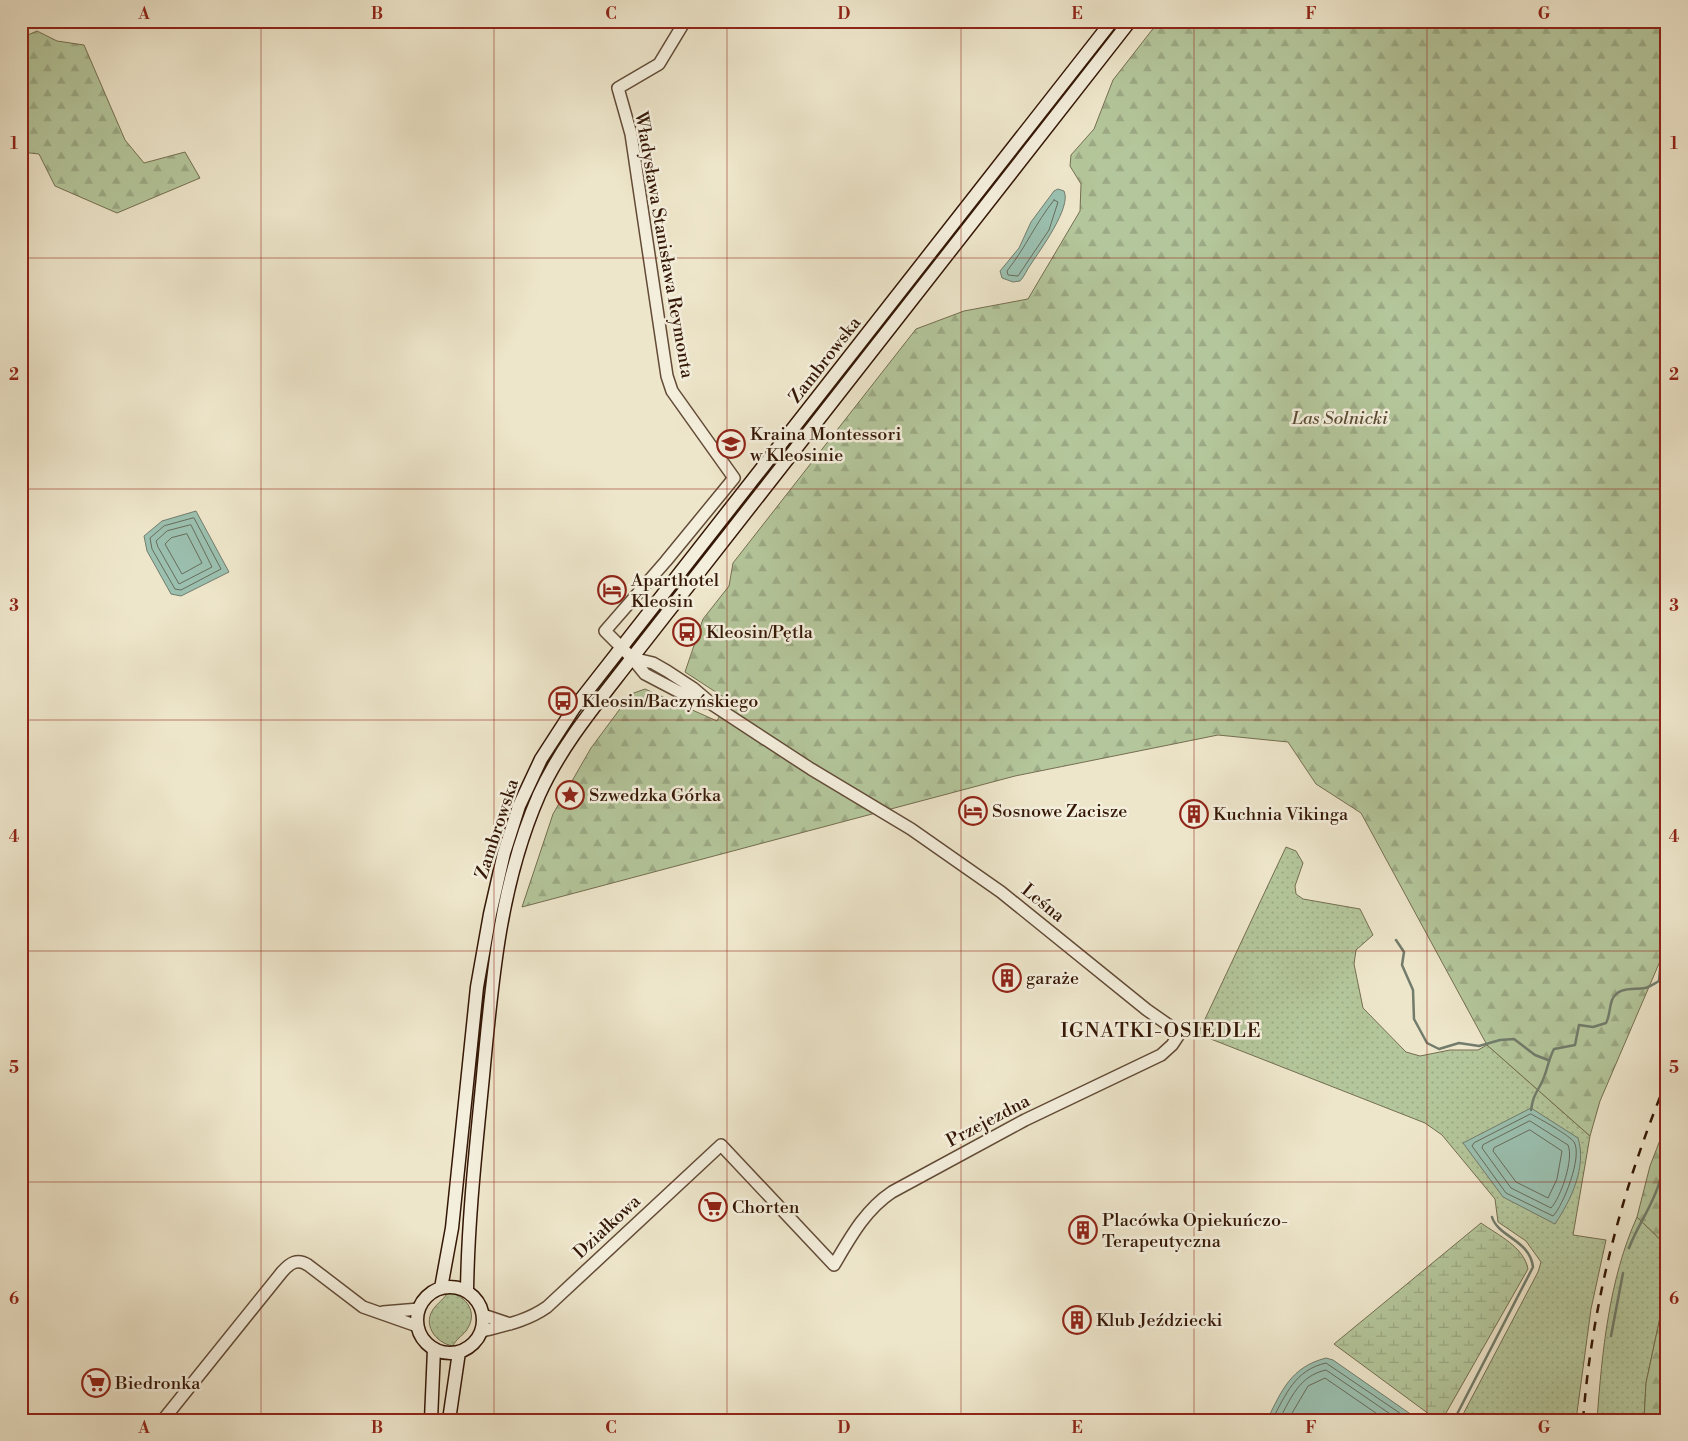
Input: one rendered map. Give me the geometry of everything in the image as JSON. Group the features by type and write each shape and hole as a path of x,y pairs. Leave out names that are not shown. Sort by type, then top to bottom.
{"main road":[{"name":"Zambrowska","path":"441,1288 452,1228 475,1005 490,914 504,853 530,782 553,738 574,708 1112,21"},
{"name":"Zambrowska","path":"467,1291 470,1207 486,1046 503,910 519,847 550,774 577,731 632,658 1130,21"},
{"path":"450,1287 467,1291 477,1301 483,1315 482,1331 473,1344 460,1352 451,1354 434,1349 426,1343 417,1326 419,1308 428,1296 441,1288 450,1287"},
{"path":"431,1420 434,1349"},
{"path":"449,1420 460,1352"}],"street":[{"name":"Władysława Stanisława Reymonta","path":"605,631 666,561 734,478 672,391 666,376 631,134 618,88 659,64 685,21"},
{"name":"Leśna","path":"605,631 622,647 645,674 654,680 687,696 713,705 811,769 911,829 1001,892 1147,1010 1180,1033"},
{"name":"Przejezdna","path":"721,1145 834,1265 861,1222 880,1200 1025,1120 1161,1055 1172,1045 1180,1033"},
{"name":"Działkowa","path":"482,1331 534,1316 548,1307 721,1145"},
{"path":"163,1420 282,1272 293,1262 304,1262 363,1306 417,1326"},
{"path":"380,1312 419,1308"},
{"path":"483,1315 510,1324"}],"green space":[{"name":"Las Solnicki","path":"1159,21 1667,21 1667,945 1600,1101 1590,1136 1487,1045 1361,813 1316,784 1288,742 1218,735 1015,776 522,907 553,814 591,748 631,694 645,689 717,721 728,700 685,672 703,619 729,586 733,563 916,329 964,311 1028,299 1080,211 1081,184 1070,166 1071,155 1094,129 1113,80"},
{"path":"37,31 57,41 84,45 125,140 144,163 185,152 200,178 117,213 55,186 39,154 21,152 21,38"},
{"path":"1286,847 1296,851 1303,863 1295,886 1296,894 1303,899 1360,909 1373,935 1356,950 1354,964 1363,1008 1406,1052 1420,1056 1450,1050 1478,1050 1487,1045 1590,1136 1573,1235 1606,1240 1591,1309 1576,1420 1460,1420 1538,1272 1541,1262 1526,1241 1498,1222 1495,1199 1442,1135 1425,1123 1198,1034"},
{"path":"1667,1122 1667,1246 1637,1217 1650,1166"},
{"path":"1637,1217 1667,1246 1667,1285 1646,1383 1644,1420 1597,1420 1608,1316 1627,1241"},
{"path":"1481,1223 1516,1248 1526,1261 1528,1269 1442,1420 1437,1420 1334,1344"},
{"path":"1667,1285 1667,1420 1644,1420 1646,1383"},
{"path":"448,1292 461,1297 469,1306 471,1312 470,1324 453,1346 446,1344 436,1337 430,1326 429,1319 435,1307"}],"water":[{"path":"1058,189 1064,191 1065,198 1059,217 1048,239 1020,281 1013,282 1002,278 1000,271 1019,248 1031,222 1054,191"},
{"path":"196,511 229,572 181,596 171,594 147,551 144,536 162,521"},
{"path":"1531,1108 1578,1138 1580,1149 1579,1172 1567,1205 1555,1224 1503,1197 1463,1143"},
{"path":"1326,1358 1333,1360 1419,1420 1267,1420 1289,1381 1304,1367"}],"waterway":[{"path":"1531,1110 1533,1099 1543,1080 1554,1049 1575,1045 1579,1025 1593,1027 1606,1023 1612,1000 1618,992 1626,989 1640,989 1659,981 1667,891"},
{"path":"1396,940 1404,952 1402,965 1413,990 1414,1019 1427,1043 1439,1049 1459,1043 1479,1046 1500,1040 1514,1039 1535,1055 1548,1060"},
{"path":"1629,1248 1654,1197 1660,1180 1662,1164 1667,1154"},
{"path":"1454,1420 1533,1267 1531,1258 1526,1251 1495,1224 1492,1217"},
{"path":"1611,1336 1623,1273"}],"railway":[{"path":"1583,1420 1587,1376 1594,1333 1612,1247 1636,1162 1667,1080"}],"place":[{"name":"Kraina Montessori w Kleosinie","path":"731,444"},
{"name":"Aparthotel Kleosin","path":"612,590"},
{"name":"Kleosin/Pętla","path":"687,632"},
{"name":"Kleosin/Baczyńskiego","path":"563,701"},
{"name":"Szwedzka Górka","path":"570,795"},
{"name":"Sosnowe Zacisze","path":"973,811"},
{"name":"Kuchnia Vikinga","path":"1194,814"},
{"name":"garaże","path":"1007,978"},
{"name":"Chorten","path":"713,1207"},
{"name":"Placówka Opiekuńczo- Terapeutyczna","path":"1083,1230"},
{"name":"Klub Jeździecki","path":"1077,1320"},
{"name":"Biedronka","path":"96,1383"}],"district":[{"name":"IGNATKI-OSIEDLE","path":"1161,1031"}]}
